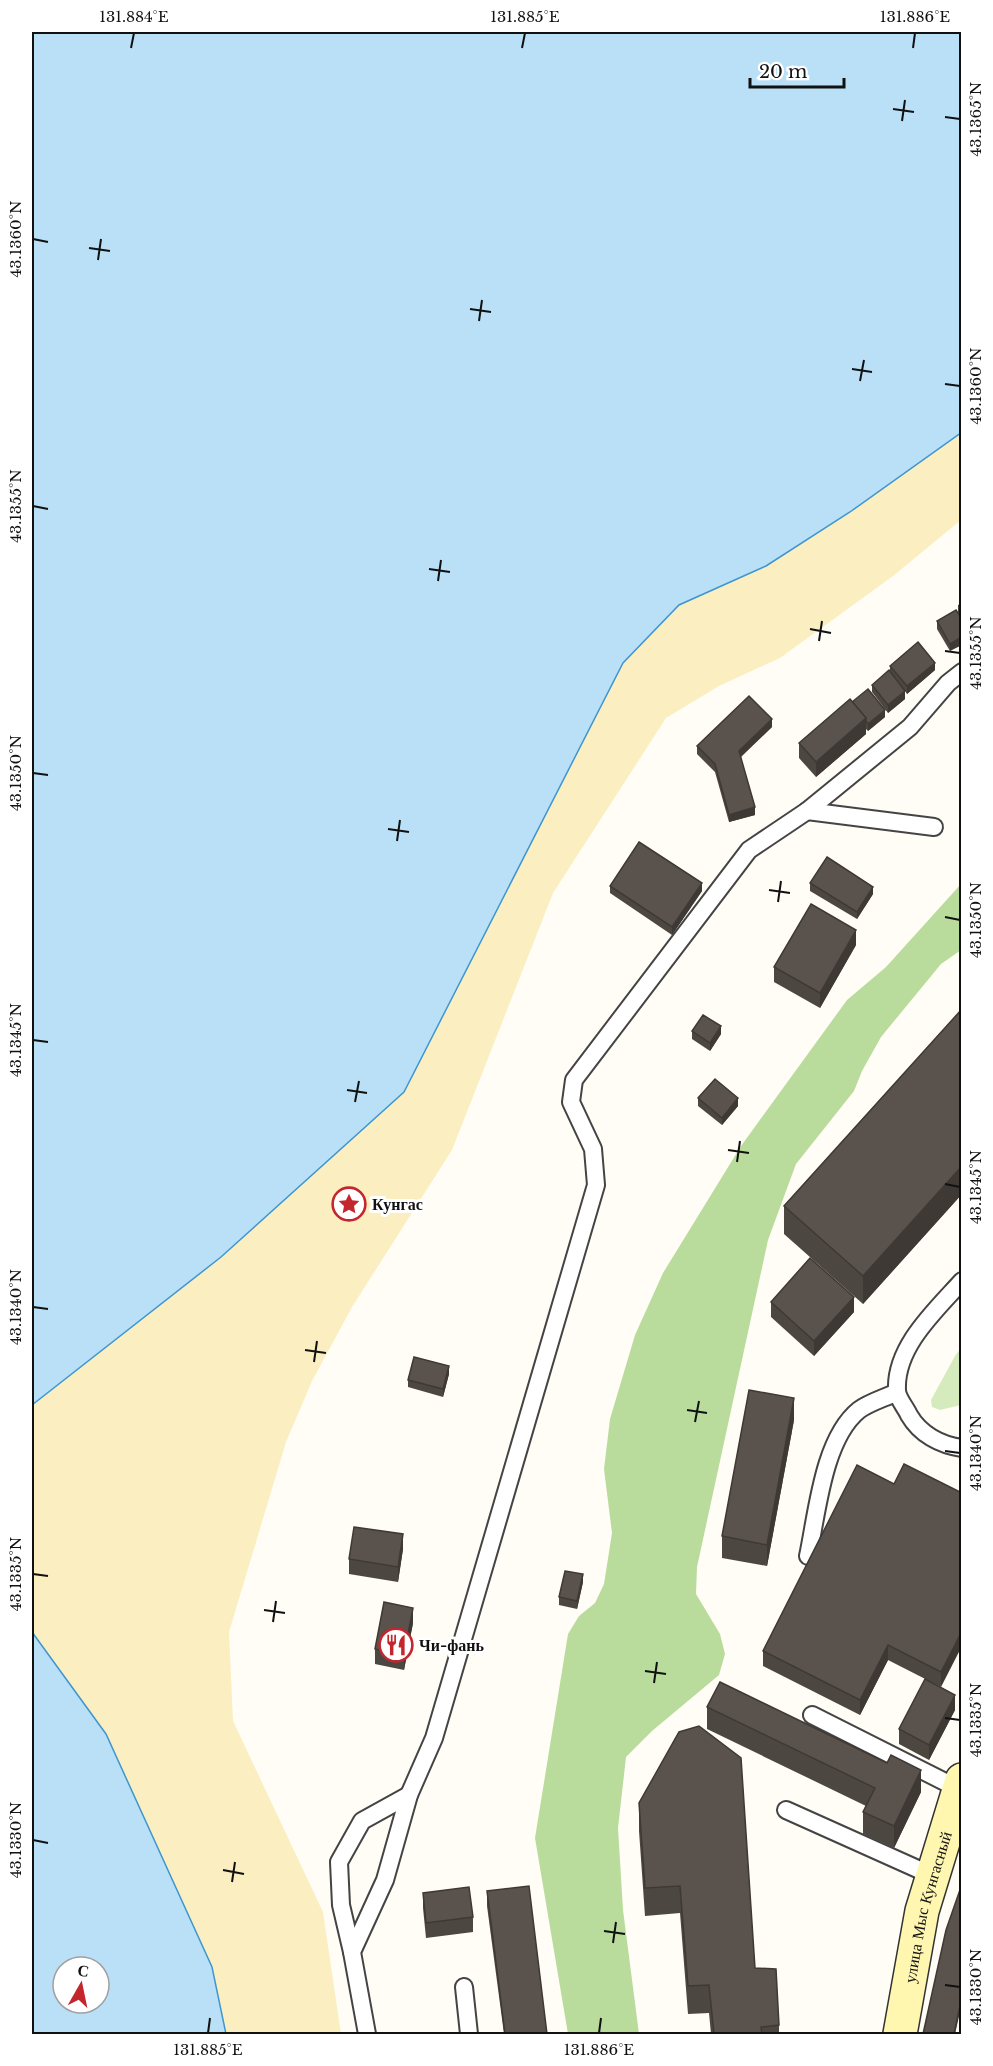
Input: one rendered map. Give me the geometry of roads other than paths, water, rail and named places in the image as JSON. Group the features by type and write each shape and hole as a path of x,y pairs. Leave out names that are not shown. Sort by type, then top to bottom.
{"street":[{"name":"улица Мыс Кунгасный","path":"900,2034 931,1875 959,1784"}],"lane":[{"path":"352,1952 385,1880 409,1795 437,1726 596,1185 593,1149 571,1102 574,1080 749,850 807,811 910,727 948,683 962,672"},
{"path":"807,811 934,827"},
{"path":"962,1281 929,1319 903,1355 897,1392 916,1428 946,1446 962,1448"},
{"path":"808,1556 830,1455 845,1427 860,1410 897,1392"},
{"path":"812,1714 959,1784"},
{"path":"367,2034 341,1905 339,1862 362,1821 409,1795"},
{"path":"786,1810 931,1875"},
{"path":"464,1987 469,2034"}],"water":[{"path":"32,32 961,32 962,432 850,512 766,566 679,605 623,663 404,1092 221,1257 32,1405"},
{"path":"32,1632 106,1734 212,1967 226,2034 32,2034"}],"place":[{"name":"Кунгас","path":"349,1204"},
{"name":"Чи-фань","path":"396,1645"}]}
